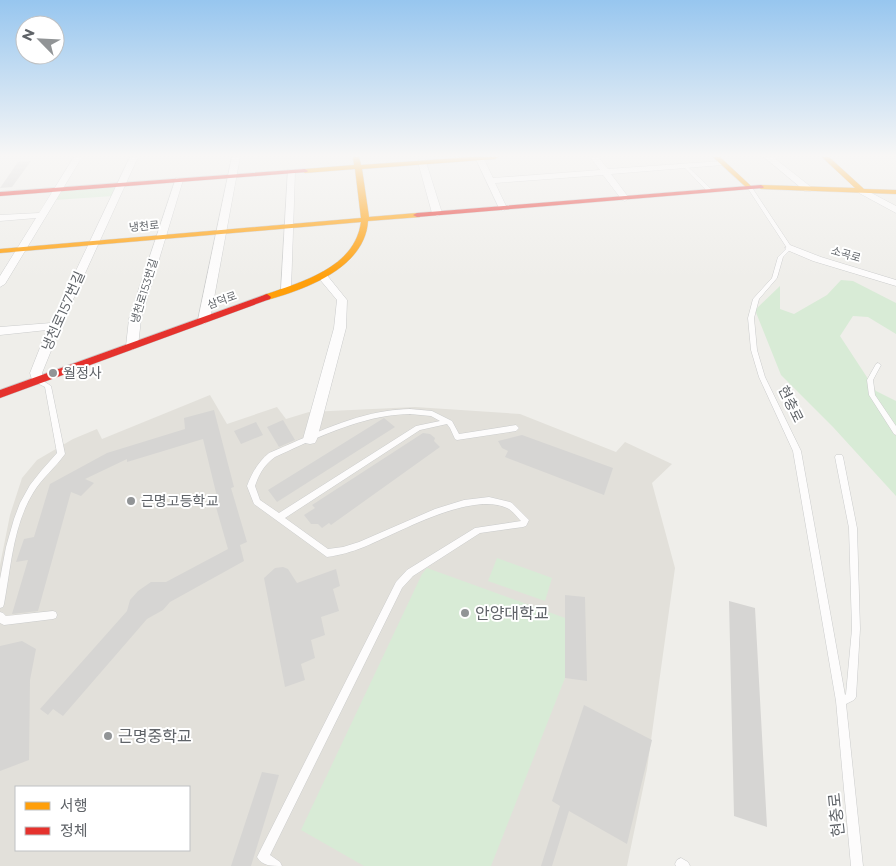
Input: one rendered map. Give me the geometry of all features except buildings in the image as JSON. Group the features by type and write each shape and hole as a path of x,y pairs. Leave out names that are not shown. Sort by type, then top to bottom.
{"street":[{"path":"0,284 54,197"},
{"name":"냉천로157번길","path":"37,380 36,373 55,326 115,197"},
{"name":"냉천로153번길","path":"132,346 135,318 174,197"},
{"path":"204,320 228,197"},
{"path":"286,290 291,197"},
{"name":"삼덕로","path":"0,394 322,276 355,249 363,234 364,219 361,197"},
{"path":"432,197 437,213"},
{"path":"498,197 503,208"},
{"name":"냉천로","path":"0,251 631,197"},
{"path":"873,197 896,210"},
{"path":"0,218 43,215"},
{"name":"소곡로","path":"790,248 817,259 894,280"},
{"path":"310,439 340,328 342,300 322,276"},
{"path":"0,331 55,326"}],"lane":[{"path":"756,197 790,248"},
{"name":"현충로","path":"790,248 781,257 774,278 756,299 751,318 754,350 762,377 798,451 841,700 857,866"},
{"path":"878,365 870,380 872,395 896,432"},
{"path":"0,604 15,526 28,494 41,475 61,454 48,386 37,380"},
{"path":"276,866 263,857 399,585 410,573 478,530 517,526 523,524 525,520 522,514 506,504 493,500 472,500 426,516 343,551 327,553 257,502 250,486 256,472 261,463 272,455 370,416 388,412 424,413 451,424 457,436 516,428"},
{"path":"278,518 418,428 446,422"},
{"path":"838,457 853,528 856,629 851,697 841,700"},
{"path":"0,616 4,621 53,615"}],"shaded area":[{"name":"안양대학교","path":"210,395 227,424 277,407 286,419 309,412 415,407 520,414 616,452 625,442 672,464 652,483 675,568 647,769 627,866 0,866 0,565 10,515 22,478 37,460 73,439 97,429 102,439"}],"green space":[{"path":"57,197 93,197 55,200"},
{"path":"841,280 853,281 896,303 896,334 868,317 853,316 840,336 876,391 896,401 896,496 833,427 781,375 755,310 780,286 780,309 794,314 827,295"},
{"path":"497,558 552,578 545,601 488,581"},
{"path":"427,568 565,618 565,678 491,866 364,866 301,830 422,574"}],"traffic: slow":[{"path":"267,297 323,275 348,257 357,246 363,233 365,224 363,197"},
{"path":"0,251 417,215"}],"traffic: jam":[{"path":"417,215 633,197"},
{"path":"0,394 267,297"}],"place":[{"name":"월정사","path":"53,373"},
{"name":"근명고등학교","path":"131,501"},
{"name":"안양대학교","path":"465,613"},
{"name":"근명중학교","path":"108,736"}]}
